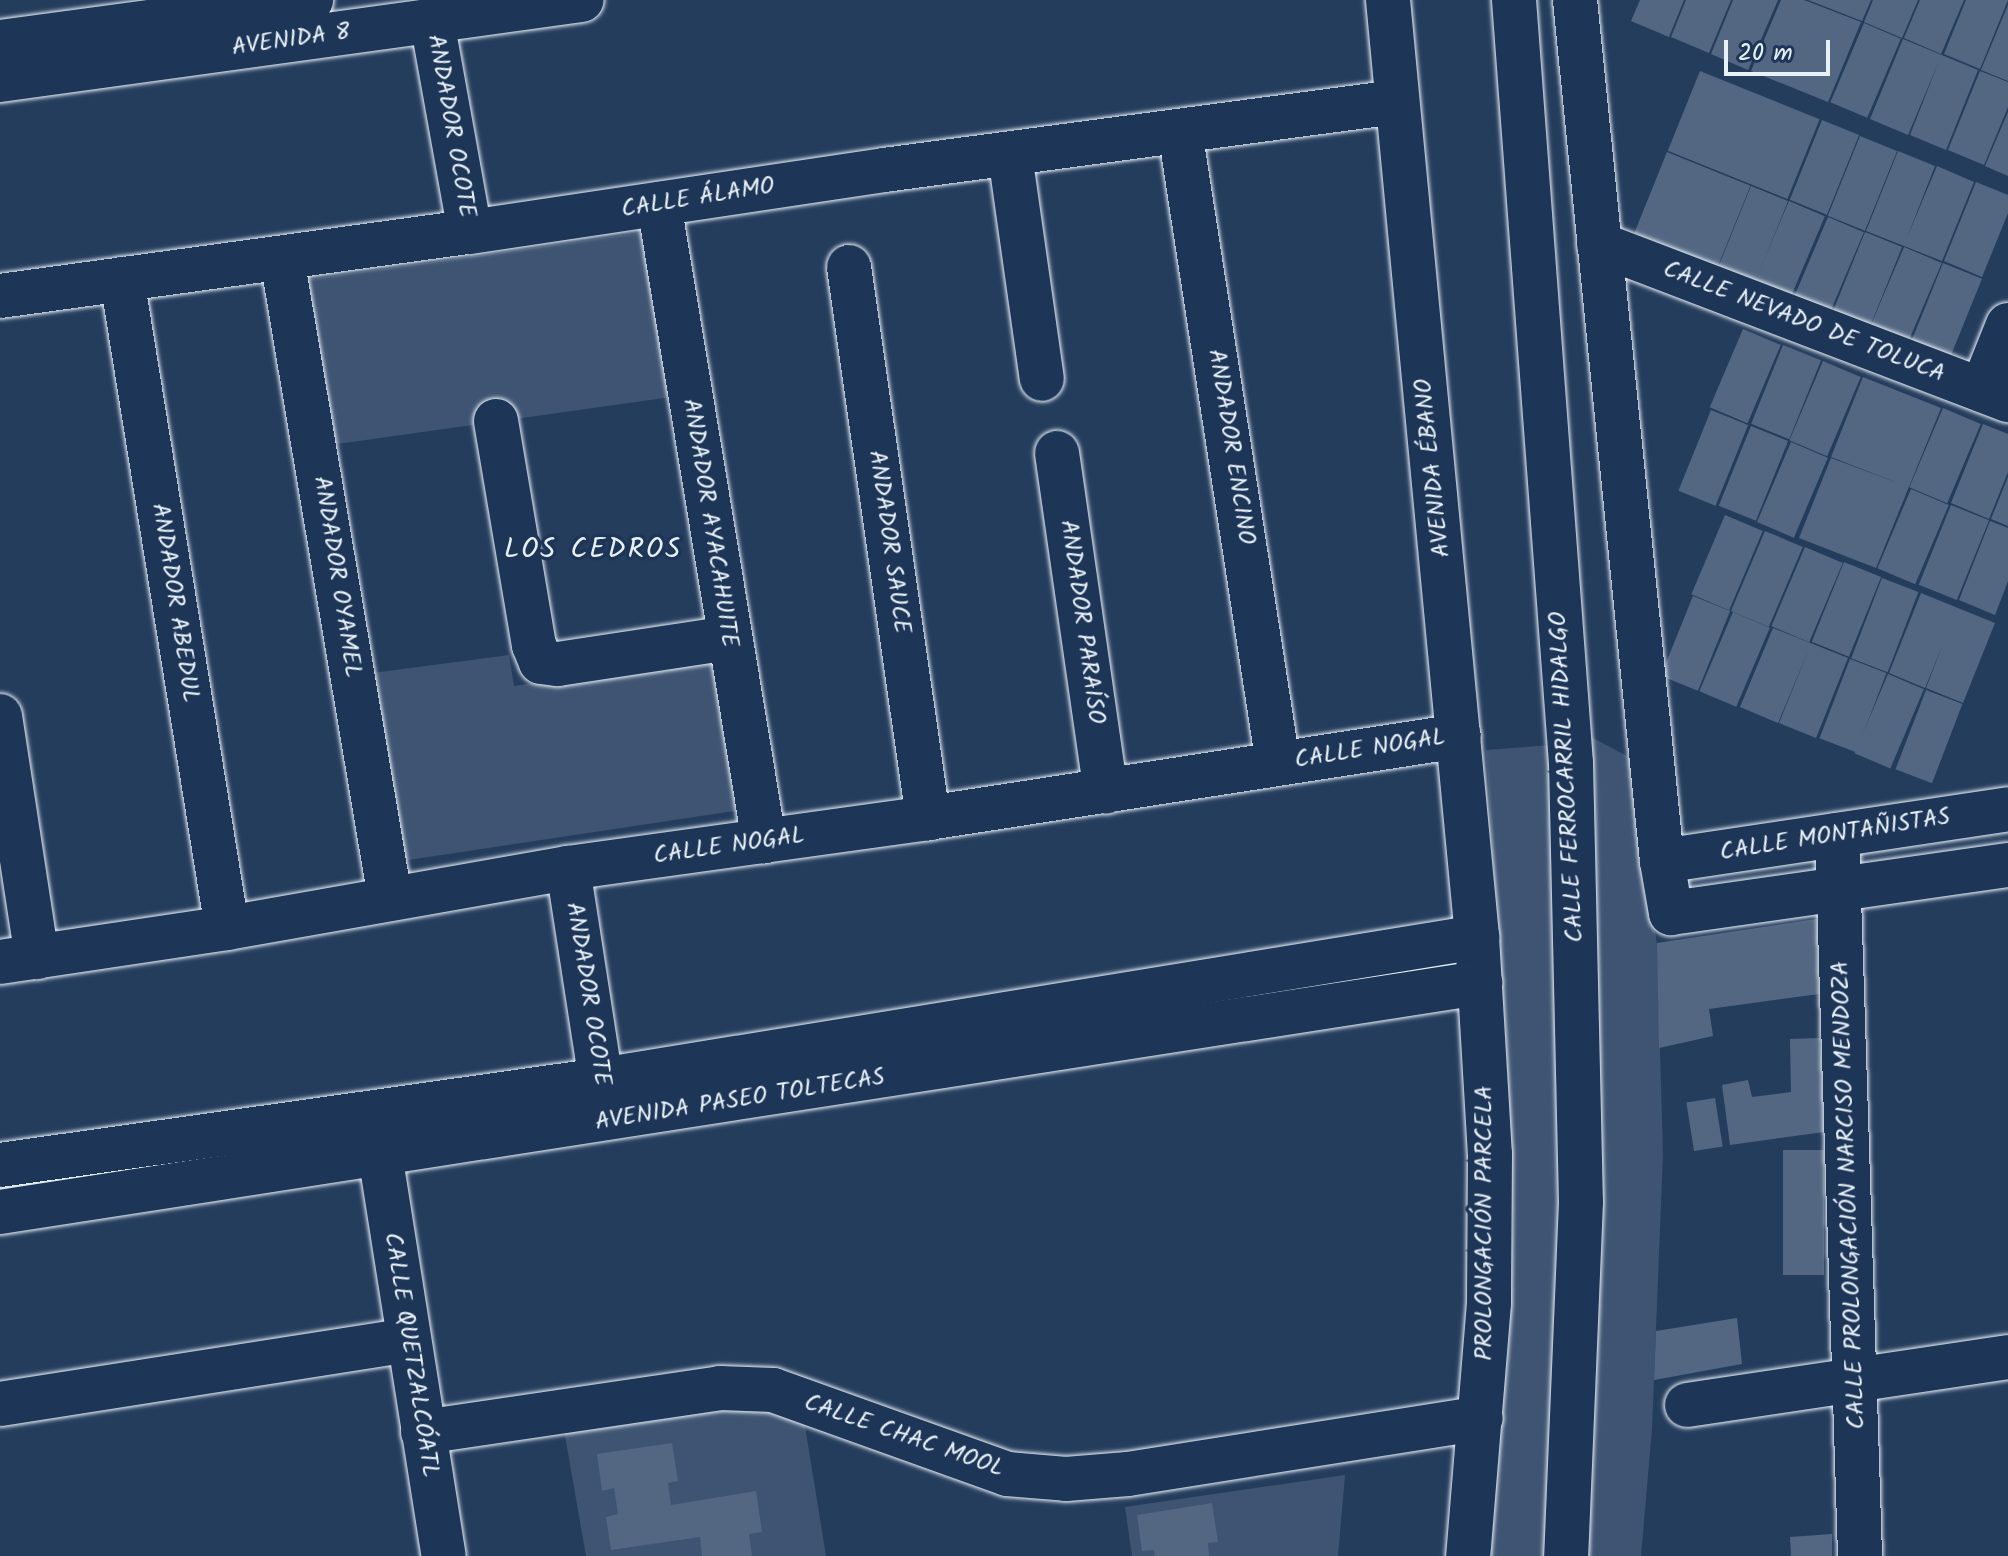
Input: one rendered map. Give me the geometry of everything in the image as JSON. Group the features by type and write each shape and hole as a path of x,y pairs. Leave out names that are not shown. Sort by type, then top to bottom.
{"street":[{"name":"AVENIDA 8","path":"0,42 159,9 311,0"},
{"name":"AVENIDA 8","path":"0,80 582,0"},
{"name":"AVENIDA ÉBANO","path":"1388,0 1477,937"},
{"name":"CALLE FERROCARRIL HIDALGO","path":"1514,0 1571,763 1581,1202 1566,1556"},
{"path":"1575,0 1662,861 1671,913 2008,865"},
{"name":"ANDADOR OCOTE","path":"432,21 470,232"},
{"name":"CALLE ÁLAMO","path":"0,296 470,232 884,170 1396,102"},
{"name":"ANDADOR ENCINO","path":"1180,131 1278,763"},
{"path":"1010,155 1042,379"},
{"name":"ANDADOR AYACAHUITE","path":"659,204 764,841"},
{"name":"CALLE NEVADO DE TOLUCA","path":"1599,244 1995,395"},
{"name":"ANDADOR OYAMEL","path":"282,258 390,898"},
{"name":"ANDADOR SAUCE","path":"849,267 928,818"},
{"name":"ANDADOR ABEDUL","path":"122,279 227,928"},
{"path":"1995,395 2008,325"},
{"path":"496,421 534,645 541,662 558,664 729,638"},
{"name":"ANDADOR PARAÍSO","path":"1057,453 1106,791"},
{"path":"0,716 18,959"},
{"name":"CALLE NOGAL","path":"18,959 227,928 568,868 928,818 1459,736"},
{"name":"CALLE MONTAÑISTAS","path":"1662,861 2008,809"},
{"name":"CALLE PROLONGACIÓN NARCISO MENDOZA","path":"1837,835 1860,1556"},
{"name":"ANDADOR OCOTE","path":"568,868 604,1100"},
{"name":"PROLONGACIÓN PARCELA","path":"1468,1556 1489,1303 1490,1154 1477,937"},
{"name":"AVENIDA PASEO TOLTECAS","path":"0,1212 380,1154 604,1100 1477,937"},
{"name":"AVENIDA PASEO TOLTECAS","path":"0,1165 604,1100 1480,983"},
{"name":"CALLE QUETZALCÓATL","path":"380,1154 444,1556"},
{"path":"0,1404 408,1340"},
{"path":"1687,1405 2008,1357"},
{"name":"CALLE CHAC MOOL","path":"423,1432 720,1388 773,1390 1007,1474 1066,1479 1128,1474 1481,1418"}],"shaded area":[{"path":"646,232 669,397 327,446 303,280"},
{"path":"509,655 514,686 718,655 741,810 395,862 365,674"},
{"path":"1589,736 1629,757 1657,945 1663,1154 1652,1429 1641,1556 1585,1556"},
{"path":"1551,745 1561,1059 1561,1314 1547,1556 1486,1556 1513,1230 1506,1038 1486,750"},
{"path":"743,1403 804,1420 826,1556 586,1556 564,1430"},
{"path":"1345,1475 1338,1556 1132,1556 1125,1507"}],"building":[{"path":"1640,0 1684,0 1669,37 1631,21"},
{"path":"1686,0 1731,0 1709,53 1671,37"},
{"path":"1733,0 1778,0 1748,70 1711,54"},
{"path":"1781,0 1804,0 1861,22 1828,102 1751,71"},
{"path":"1808,0 1871,0 1862,21"},
{"path":"1873,0 1918,0 1902,38 1864,22"},
{"path":"1920,0 1964,0 1941,54 1904,38"},
{"path":"1966,0 2008,0 1980,69 1944,54"},
{"path":"2008,5 2008,81 1981,70"},
{"path":"1864,23 1901,39 1867,118 1830,102"},
{"path":"1903,39 1978,70 1946,150 1910,135 1939,61 1908,135 1870,119"},
{"path":"1700,71 1820,119 1787,199 1668,151"},
{"path":"1980,71 2008,82 2008,107 1984,165 1948,150"},
{"path":"2008,112 2008,176 1985,166"},
{"path":"1822,120 1859,135 1827,215 1790,200"},
{"path":"1860,136 1897,151 1865,231 1828,216"},
{"path":"1898,151 1935,166 1906,240 1937,166 1974,182 1942,261 1866,231"},
{"path":"1667,152 1750,186 1718,266 1634,233"},
{"path":"1976,182 2008,195 2008,213 1982,277 1944,261"},
{"path":"1751,186 1788,201 1756,281 1719,266"},
{"path":"1789,201 1825,216 1791,295 1755,280"},
{"path":"1828,217 1864,232 1830,311 1794,296"},
{"path":"1865,232 1902,247 1870,327 1833,312"},
{"path":"1904,247 1942,263 1908,343 1870,327"},
{"path":"1943,263 1982,279 1950,358 1911,342"},
{"path":"1743,329 1781,345 1748,423 1710,407"},
{"path":"1783,345 1821,360 1789,439 1751,424"},
{"path":"1823,361 1861,377 1827,456 1789,440"},
{"path":"1863,377 1941,408 1876,568 1799,538 1831,458 1903,485 1831,457"},
{"path":"1943,408 1981,424 1947,503 1909,487"},
{"path":"1711,410 1748,425 1715,506 1678,491"},
{"path":"1983,424 2008,434 2008,472 1989,519 1951,503"},
{"path":"1751,426 1788,441 1756,521 1719,506"},
{"path":"1791,442 1828,458 1794,538 1757,522"},
{"path":"2008,477 2008,526 1991,519"},
{"path":"1911,489 1949,505 1915,584 1877,568"},
{"path":"1951,505 1989,520 1957,600 1919,585"},
{"path":"1725,515 1763,531 1729,610 1691,594"},
{"path":"1990,521 2008,528 2008,581 1995,615 1959,600"},
{"path":"1765,531 1803,547 1769,627 1731,611"},
{"path":"1805,547 1843,563 1809,642 1771,626"},
{"path":"1844,562 1881,577 1849,657 1812,642"},
{"path":"1882,578 1918,592 1888,672 1851,658"},
{"path":"1921,593 1995,623 1963,703 1926,688 1943,644 1925,688 1889,673"},
{"path":"1693,596 1730,611 1698,691 1661,676"},
{"path":"1733,612 1770,628 1736,707 1699,691"},
{"path":"1773,628 1848,658 1816,738 1779,723 1809,649 1778,723 1740,707"},
{"path":"1850,659 1886,673 1856,752 1820,738"},
{"path":"1888,674 1924,689 1890,768 1854,753"},
{"path":"1926,690 1962,704 1932,783 1896,769"},
{"path":"1817,919 1819,994 1709,1009 1713,1036 1659,1048 1657,943"},
{"path":"1820,1038 1824,1132 1730,1145 1722,1085 1748,1080 1752,1097 1791,1092 1790,1039"},
{"path":"1715,1098 1723,1146 1694,1151 1686,1103"},
{"path":"1783,1150 1824,1150 1824,1275 1783,1275"},
{"path":"1737,1318 1742,1364 1654,1380 1656,1331"},
{"path":"672,1443 678,1481 668,1483 671,1505 756,1491 762,1532 749,1534 752,1556 702,1556 700,1537 611,1550 606,1517 618,1514 614,1488 602,1491 597,1454"},
{"path":"1212,1503 1218,1542 1208,1543 1209,1556 1155,1556 1154,1550 1142,1551 1137,1515"},
{"path":"1832,1534 1832,1556 1791,1556 1790,1537"}],"district":[{"name":"LOS CEDROS","path":"593,550"}]}
